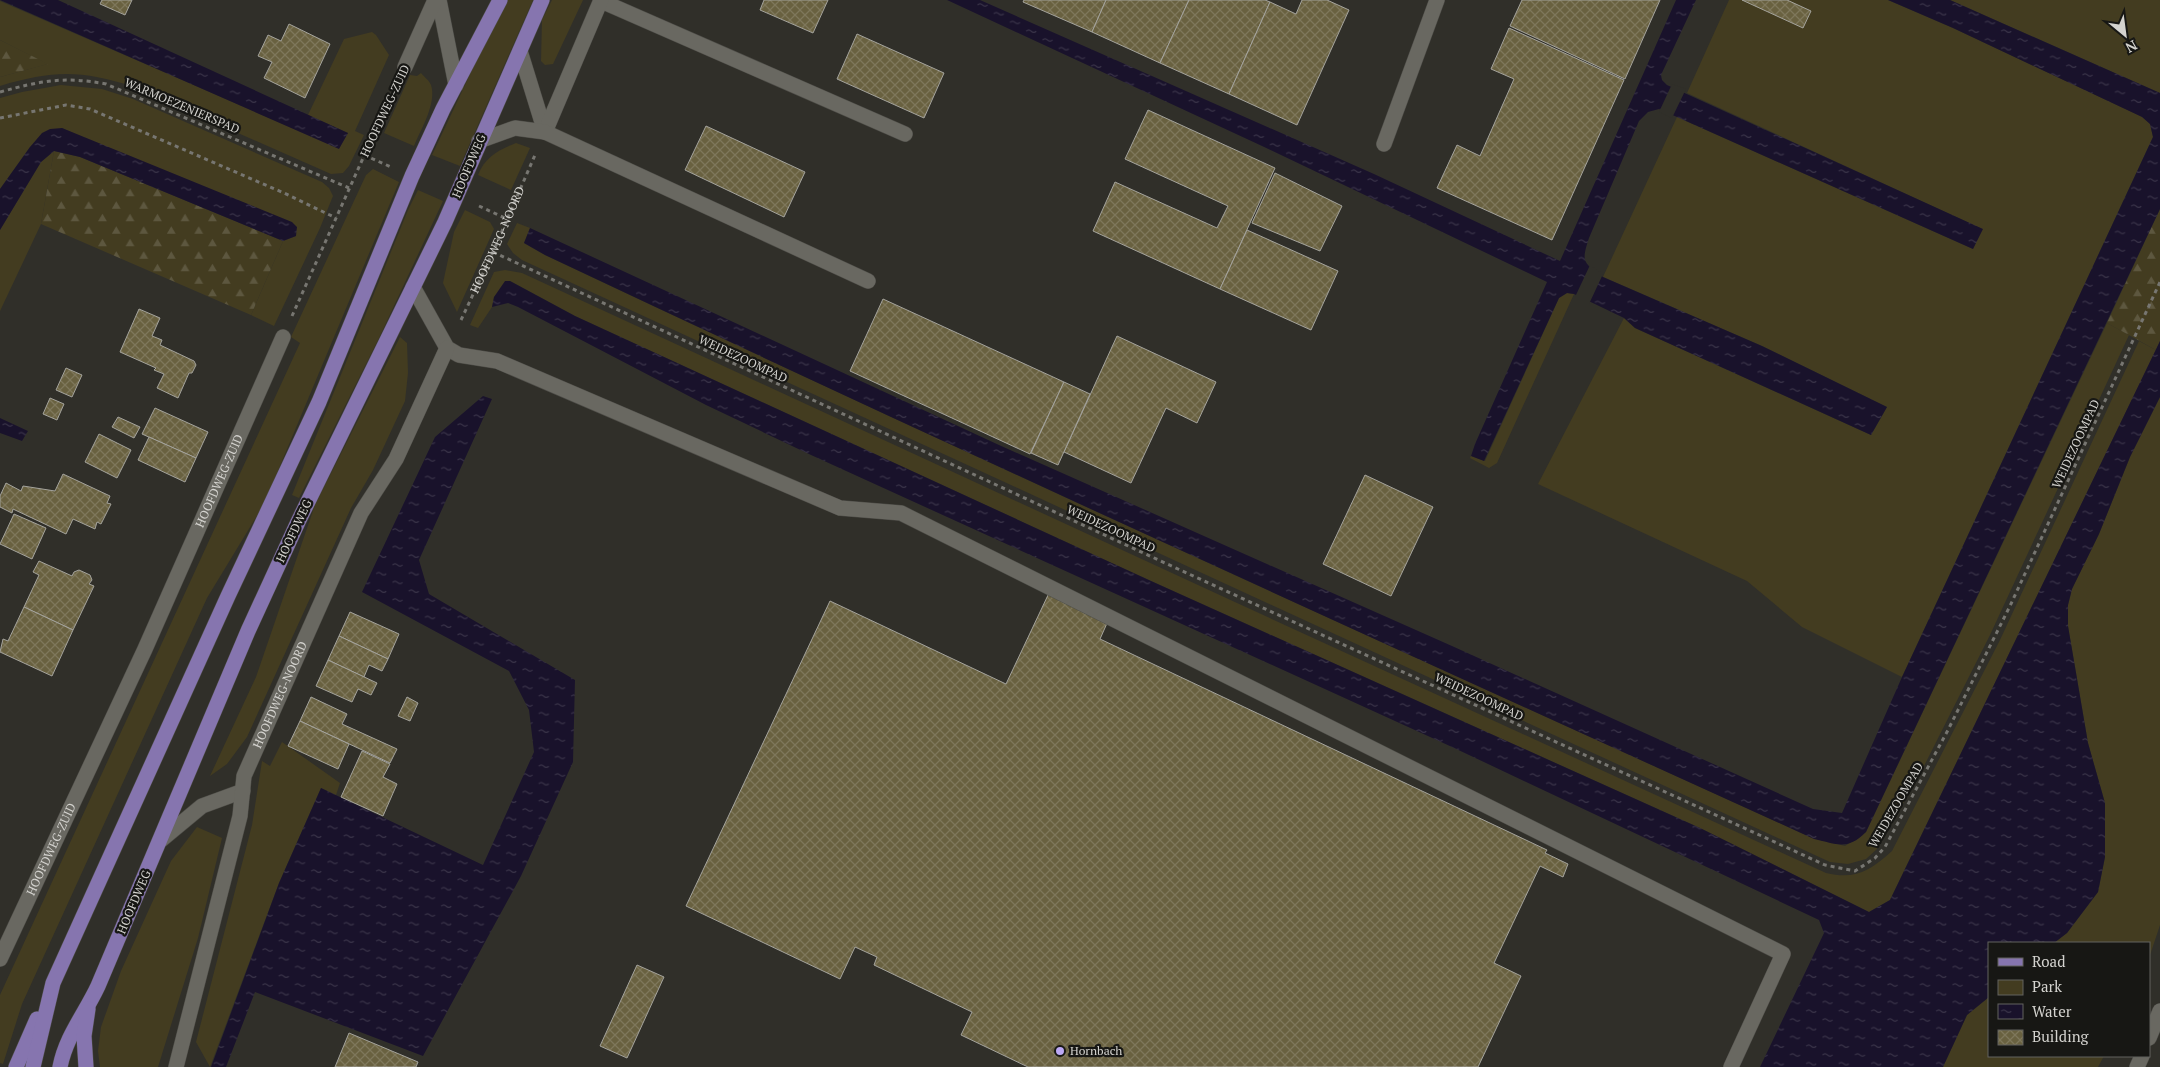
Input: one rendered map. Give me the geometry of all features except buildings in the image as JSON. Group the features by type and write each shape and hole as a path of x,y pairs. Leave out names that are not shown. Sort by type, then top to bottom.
{"main road":[{"path":"16,1067 228,596 319,402 412,176 500,0"},
{"name":"HOOFDWEG","path":"60,1067 63,1052 73,1028 88,1006 248,632 306,505 453,205 542,0"},
{"path":"33,1067 53,983"},
{"path":"86,1067 84,1036 88,1006"}],"street":[{"name":"HOOFDWEG-ZUID","path":"405,66 435,0"},
{"path":"439,0 456,85"},
{"path":"545,132 601,0 904,134"},
{"path":"1384,144 1434,1"},
{"path":"520,51 545,132"},
{"path":"480,141 515,128 545,132 868,281"},
{"path":"413,287 447,348 459,355 497,360 840,508 901,513 1783,954 1731,1067"},
{"name":"HOOFDWEG-ZUID","path":"0,959 145,649 282,338"},
{"name":"HOOFDWEG-NOORD","path":"176,1067 240,816 244,776 361,513 396,459 447,348"},
{"path":"160,840 202,806 243,791"},
{"path":"2150,1036 2160,1011"}],"path":[{"name":"HOOFDWEG-ZUID","path":"282,338 405,66"},
{"name":"WARMOEZENIERSPAD","path":"0,92 41,81 62,79 106,84 350,188"},
{"path":"0,118 66,105 90,109 284,193 336,218"},
{"name":"HOOFDWEG-NOORD","path":"447,348 493,252 545,132"},
{"name":"WEIDEZOOMPAD","path":"493,252 1169,565 1825,865 1855,871 1875,858 1885,847 1948,730 2010,606 2160,282"}],"green space":[{"path":"508,0 533,0 460,166 432,155 489,34"},
{"path":"552,0 583,0 553,64 545,65 541,61 542,20"},
{"path":"1729,0 1888,0 1953,28 2143,117 2150,124 2153,137 1902,677 1802,627 1747,581 1538,484 1624,318 1635,328 1871,435 1887,407 1762,346 1603,277 1677,117 1973,249 1982,229 1687,93"},
{"path":"1950,0 2160,0 2160,93"},
{"path":"0,1 339,148 348,133 308,115 344,39 372,32 389,55 355,131 364,135 349,166 343,173 331,174 134,87 115,81 98,77 67,74 36,77 0,86 0,77 47,64 0,40"},
{"path":"0,40 48,64 0,77"},
{"path":"421,73 431,85 432,100 414,146 384,133 410,75 417,76"},
{"path":"61,85 102,89 133,99 322,182 329,188 333,196 274,326 251,315 283,241 296,236 62,128 30,147 0,189 0,98"},
{"path":"516,143 530,148 511,190 478,175 488,159 503,148"},
{"path":"54,151 41,224 0,311 0,230 41,162"},
{"path":"54,151 80,157 283,241 251,315 41,224"},
{"path":"373,169 399,182 264,504 207,598 22,1004 3,1064 0,1063 0,995 300,343 291,337 366,175"},
{"path":"418,190 443,201 379,338 299,498 292,495 408,210"},
{"path":"2160,209 2160,341 2156,350 2107,323"},
{"path":"465,210 490,222 494,229 457,312 443,283 454,232"},
{"path":"517,223 530,228 524,243 545,255 1178,549 1813,838 1845,846 1866,832 2107,323 2129,335 1990,635 1921,772 1877,849 1866,859 1848,864 1830,862 522,260 513,253 507,244"},
{"path":"505,270 522,273 1826,873 1836,875 1854,874 1869,869 1892,851 2000,640 2139,341 2156,350 1890,900 1869,912 1700,828 1151,581 575,316 510,281 494,297 492,307 478,328 470,325 494,272"},
{"path":"1567,293 1574,294 1497,463 1489,468 1470,458 1471,456 1485,461 1559,298"},
{"path":"400,337 407,343 408,373 405,401 373,470 351,508 247,737 227,764 210,776 256,677 315,505"},
{"path":"2160,397 2160,925 2150,955 2150,942 2055,942 2067,933 2098,892 2105,857 2105,803 2088,743 2068,626 2068,605 2072,589 2099,534 2130,457"},
{"path":"282,742 340,783 336,795 321,788 279,883 210,1067 196,1042 252,825 262,761 270,766"},
{"path":"197,827 222,838 198,938 158,1067 100,1067 98,1051 101,1027 121,971 171,861"},
{"path":"1988,998 1988,1057 2103,1057 2098,1067 1943,1067 1967,1015"}],"water":[{"path":"0,0 58,0 348,133 339,149"},
{"path":"947,0 980,0 1374,174 1560,261 1676,0 1696,0 1661,75 1662,80 1667,85 1983,229 1973,249 1659,109 1648,112 1639,121 1589,238 1585,253 1585,261 1588,265 1603,277 1762,346 1887,407 1871,435 1635,328 1624,318 1574,294 1567,293 1559,298 1484,461 1471,456 1475,444 1547,282 1262,146"},
{"path":"1888,0 1950,0 2160,93 2160,209 1866,832 1853,842 1847,844 1836,844 1814,839 1020,476 545,255 524,243 530,228 999,445 1813,809 1842,813 1902,677 2153,137 2150,124 2142,117 1953,28"},
{"path":"62,128 292,222 297,227 296,236 283,241 80,157 54,151 41,162 0,230 0,189 42,133 50,129"},
{"path":"505,281 510,281 575,316 1151,581 1700,828 1869,912 1890,900 2160,341 2160,397 2130,457 2099,534 2072,589 2068,605 2068,626 2088,743 2105,803 2105,857 2098,892 2067,933 2055,942 1988,942 1988,998 1967,1015 1943,1067 1760,1067 1824,933 1819,920 1452,747 811,455 706,405 518,307 508,303 492,307 494,297"},
{"path":"483,396 492,399 419,560 429,594 575,680 573,762 521,876 423,1056 255,992 226,1067 211,1067 279,883 321,788 483,865 534,752 529,710 509,671 362,592 435,437"},
{"path":"0,418 28,431 22,441 0,433"}],"pier":[{"path":"1672,84 1686,89 1672,118 1659,112"},
{"path":"1590,265 1603,274 1589,304 1575,297"}],"place":[{"name":"Hornbach","path":"1060,1051"}]}
